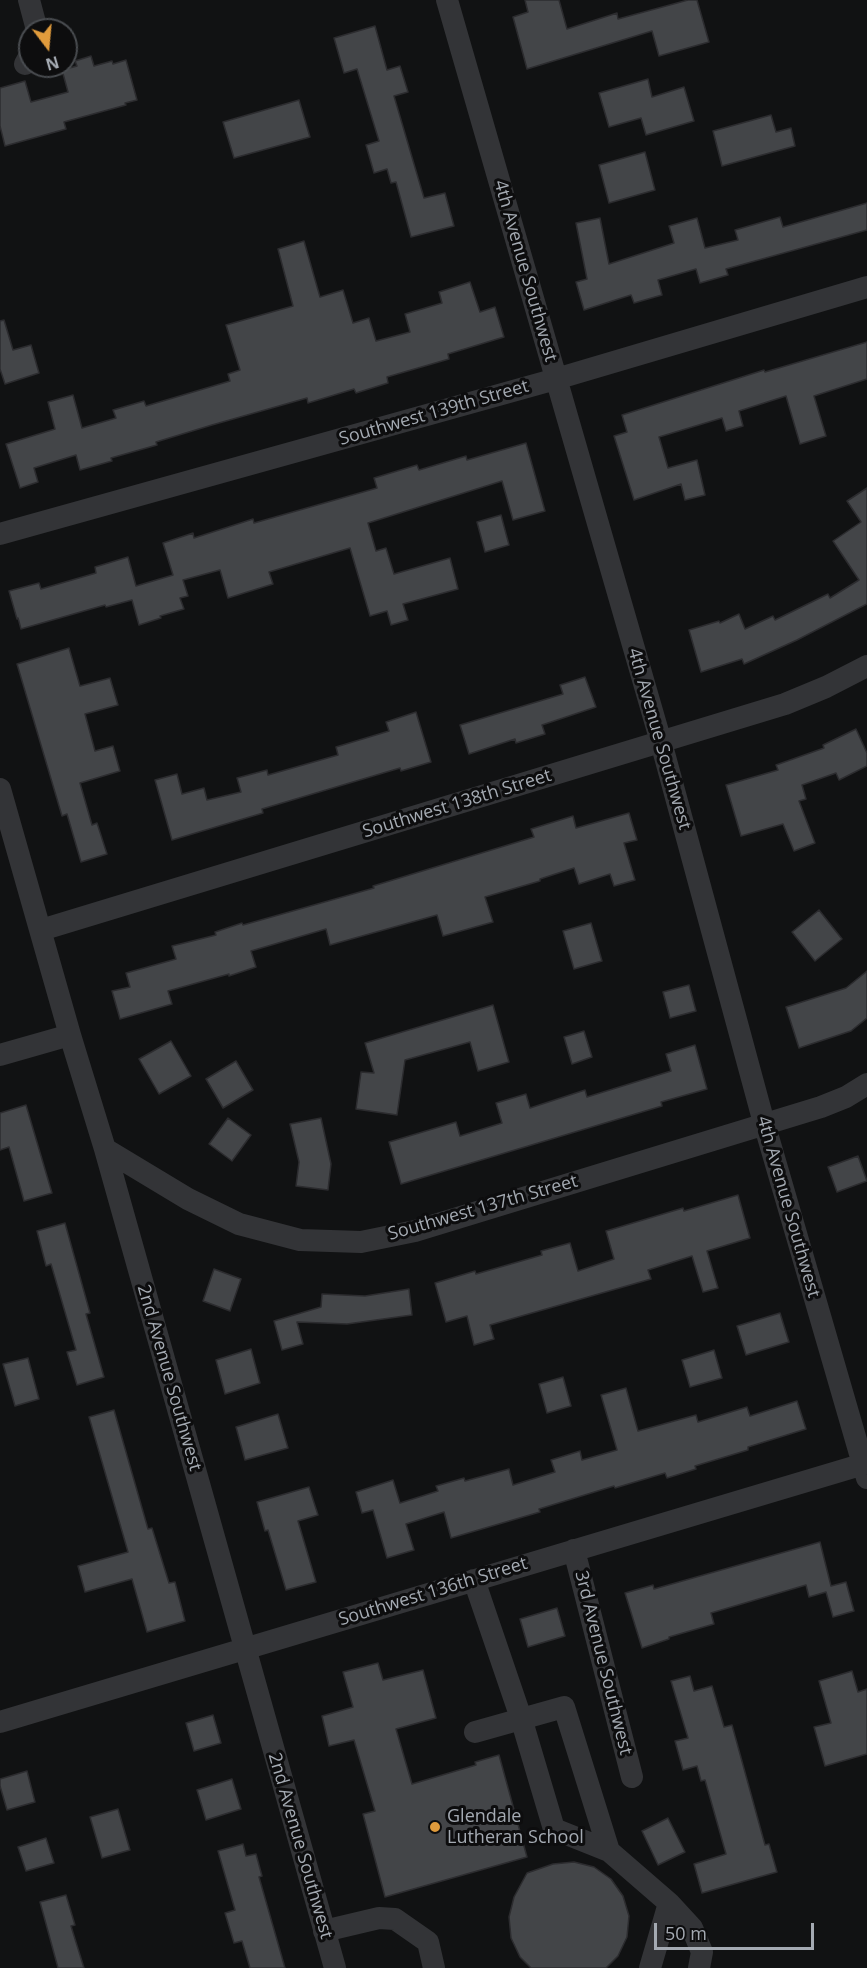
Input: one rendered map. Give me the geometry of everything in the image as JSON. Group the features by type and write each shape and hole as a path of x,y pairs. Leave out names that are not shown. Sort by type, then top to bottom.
{"street":[{"path":"29,0 34,18"},
{"name":"4th Avenue Southwest","path":"447,0 661,742 764,1124 866,1468"},
{"name":"Southwest 139th Street","path":"0,534 556,379 867,287"},
{"name":"Southwest 138th Street","path":"41,930 785,704 826,687 867,666"},
{"name":"2nd Avenue Southwest","path":"0,789 105,1149 335,1968"},
{"path":"0,1055 70,1035"},
{"name":"Southwest 137th Street","path":"105,1149 188,1199 238,1224 300,1240 361,1242 415,1231 821,1107 867,1084"},
{"name":"Southwest 136th Street","path":"0,1722 574,1550 866,1468"},
{"name":"3rd Avenue Southwest","path":"574,1550 632,1777"},
{"path":"474,1580 521,1718 554,1829 609,1851 669,1903 692,1928 702,1952 699,1968"},
{"path":"475,1732 564,1707 609,1851"},
{"path":"650,1968 669,1903"},
{"path":"324,1931 379,1918 395,1919 428,1942 435,1968"}],"building":[{"path":"525,0 559,0 567,29 617,13 618,19 688,0 697,0 709,42 659,56 652,31 527,69 513,17 528,12"},
{"path":"375,26 387,70 400,66 408,92 394,96 424,198 445,193 454,226 411,237 396,182 391,183 387,169 374,173 366,145 379,141 357,69 344,73 334,38"},
{"path":"91,56 94,66 126,60 137,100 64,122 66,129 5,146 0,126 0,88 25,81 31,102 68,92 64,78 78,78 78,60"},
{"path":"648,79 652,97 684,87 694,121 646,135 641,118 609,127 599,93"},
{"path":"299,100 310,137 234,158 223,122"},
{"path":"771,115 776,132 791,128 795,146 722,166 713,131"},
{"path":"645,152 655,190 609,203 599,165"},
{"path":"867,203 867,230 726,269 728,275 700,283 696,269 658,280 662,295 634,303 631,295 584,310 576,282 587,279 576,223 600,218 609,264 674,243 669,226 697,218 705,248 738,240 735,230 780,217 783,227"},
{"path":"304,241 320,297 343,290 353,323 369,318 376,341 410,332 405,314 442,303 439,292 470,282 480,312 495,307 504,337 448,354 449,359 387,377 388,383 356,393 354,389 308,403 307,398 156,442 157,445 111,458 112,461 80,470 76,455 34,468 38,482 20,488 6,444 55,429 48,402 73,395 82,428 116,418 113,410 144,401 146,406 230,381 228,374 240,370 226,325 293,306 278,249"},
{"path":"4,320 13,350 31,345 39,373 5,384 0,369 0,321"},
{"path":"867,342 867,379 814,396 826,436 800,444 786,396 739,411 743,426 726,431 722,418 659,437 668,468 697,460 705,495 685,500 681,484 634,500 614,436 627,432 622,415 764,370 765,372"},
{"path":"526,443 545,511 513,520 502,481 368,523 376,551 386,548 394,574 450,558 458,589 403,604 408,620 391,625 387,611 370,616 350,548 269,572 273,584 228,598 220,570 183,580 188,596 180,598 184,609 139,625 132,600 106,607 105,605 21,629 17,619 9,591 39,583 41,589 96,573 95,567 128,557 136,586 173,575 163,543 193,533 194,538 253,519 254,523 377,488 374,478 417,465 419,470 466,456 467,460"},
{"path":"867,488 867,604 744,664 742,659 701,672 689,630 719,621 720,623 739,614 745,629 773,616 775,620 828,594 830,598 859,580 833,541 861,522 847,501"},
{"path":"501,515 509,545 485,552 477,522"},
{"path":"69,648 80,686 110,678 118,705 85,714 95,751 113,746 120,771 80,783 92,825 97,823 107,854 81,862 67,814 62,816 17,664"},
{"path":"585,677 596,707 542,725 545,734 516,743 515,739 469,754 460,725 563,694 560,685"},
{"path":"416,712 431,762 401,771 400,768 262,809 263,813 172,840 155,780 177,774 182,794 204,788 207,800 241,792 237,778 267,770 268,775 338,755 336,747 389,731 386,722"},
{"path":"856,729 867,753 867,766 839,780 836,773 802,785 806,799 799,801 815,843 794,851 783,824 741,836 726,785 778,770 776,765 824,748 823,745"},
{"path":"629,813 637,840 624,843 635,880 614,886 610,874 579,884 574,868 540,879 540,881 485,897 493,922 443,936 437,915 330,945 326,929 251,951 256,967 168,991 172,1004 120,1019 112,991 130,987 126,973 176,959 172,946 216,935 215,932 242,923 243,925 374,888 373,886 534,837 531,829 573,816 576,828"},
{"path":"819,910 842,939 815,961 792,932"},
{"path":"591,923 602,961 574,969 563,931"},
{"path":"867,971 867,1018 851,1031 799,1048 786,1007 846,988"},
{"path":"689,985 696,1011 670,1018 663,992"},
{"path":"493,1005 509,1062 478,1071 470,1042 405,1060 397,1115 356,1109 361,1072 374,1073 365,1043"},
{"path":"584,1031 592,1057 572,1064 564,1037"},
{"path":"171,1041 191,1076 159,1094 139,1059"},
{"path":"695,1045 707,1089 661,1102 662,1106 401,1184 389,1142 456,1122 460,1136 502,1123 496,1103 526,1094 530,1108 585,1090 587,1097 671,1071 666,1054"},
{"path":"236,1061 253,1090 223,1108 206,1079"},
{"path":"26,1105 52,1193 24,1201 9,1147 0,1150 0,1113"},
{"path":"228,1118 251,1135 232,1161 209,1144"},
{"path":"321,1118 331,1164 328,1190 296,1186 299,1162 290,1124"},
{"path":"858,1156 867,1181 837,1192 828,1167"},
{"path":"738,1195 750,1238 707,1251 718,1288 703,1292 692,1256 648,1270 651,1279 490,1325 494,1339 474,1345 467,1316 446,1322 435,1283 542,1255 541,1251 570,1243 578,1271 614,1259 606,1231 683,1208 684,1211"},
{"path":"65,1223 90,1313 86,1314 104,1377 77,1385 67,1352 76,1350 51,1264 46,1266 37,1231"},
{"path":"214,1269 241,1279 230,1311 203,1301"},
{"path":"409,1289 412,1315 347,1324 297,1322 303,1344 282,1350 274,1321 321,1307 322,1294 365,1296"},
{"path":"780,1313 789,1342 746,1355 737,1326"},
{"path":"251,1349 260,1383 225,1394 216,1360"},
{"path":"714,1350 722,1378 690,1387 682,1360"},
{"path":"28,1358 39,1399 15,1406 3,1364"},
{"path":"563,1377 571,1406 547,1413 539,1384"},
{"path":"626,1388 638,1431 696,1415 698,1422 747,1407 750,1416 797,1401 806,1429 748,1447 748,1450 695,1466 696,1469 667,1478 665,1473 615,1488 614,1486 539,1509 540,1512 451,1538 444,1512 406,1524 414,1550 387,1558 373,1510 362,1513 356,1492 393,1480 400,1503 438,1491 436,1486 509,1469 513,1485 555,1472 551,1460 580,1451 582,1460 617,1450 601,1395"},
{"path":"114,1410 148,1529 152,1528 169,1583 175,1582 185,1621 147,1632 132,1579 85,1592 78,1566 128,1552 89,1417"},
{"path":"278,1414 288,1448 245,1460 236,1427"},
{"path":"309,1487 318,1515 298,1521 316,1582 286,1590 257,1502"},
{"path":"820,1542 831,1586 846,1582 854,1611 833,1617 826,1592 809,1597 806,1585 711,1613 714,1624 669,1637 669,1639 642,1648 625,1593 653,1585 654,1589"},
{"path":"557,1608 565,1636 528,1647 520,1619"},
{"path":"378,1663 383,1680 423,1670 436,1718 396,1729 412,1784 476,1765 475,1762 499,1755 527,1857 385,1897 363,1814 375,1811 354,1740 329,1746 322,1716 353,1707 343,1672"},
{"path":"852,1671 858,1692 867,1689 867,1754 825,1766 814,1727 831,1723 819,1681"},
{"path":"690,1676 694,1691 712,1686 724,1727 732,1725 765,1845 769,1844 777,1872 702,1893 694,1864 726,1854 705,1780 701,1781 697,1766 683,1770 675,1741 688,1738 671,1681"},
{"path":"213,1715 221,1743 194,1751 186,1723"},
{"path":"27,1771 35,1802 7,1810 0,1779"},
{"path":"232,1779 241,1809 206,1820 197,1790"},
{"path":"118,1809 130,1850 102,1858 90,1817"},
{"path":"668,1818 685,1852 658,1865 642,1831"},
{"path":"46,1838 54,1863 26,1871 18,1847"},
{"path":"243,1844 246,1856 256,1854 262,1876 259,1877 285,1968 250,1968 242,1941 234,1943 225,1913 235,1910 218,1851"},
{"path":"574,1862 594,1867 611,1879 623,1896 629,1916 627,1937 618,1956 606,1968 531,1968 520,1957 511,1938 509,1917 514,1897 527,1873 553,1864"},
{"path":"66,1895 75,1925 71,1926 84,1968 58,1968 40,1902"}],"place":[{"name":"Glendale Lutheran School","path":"435,1827"}]}
